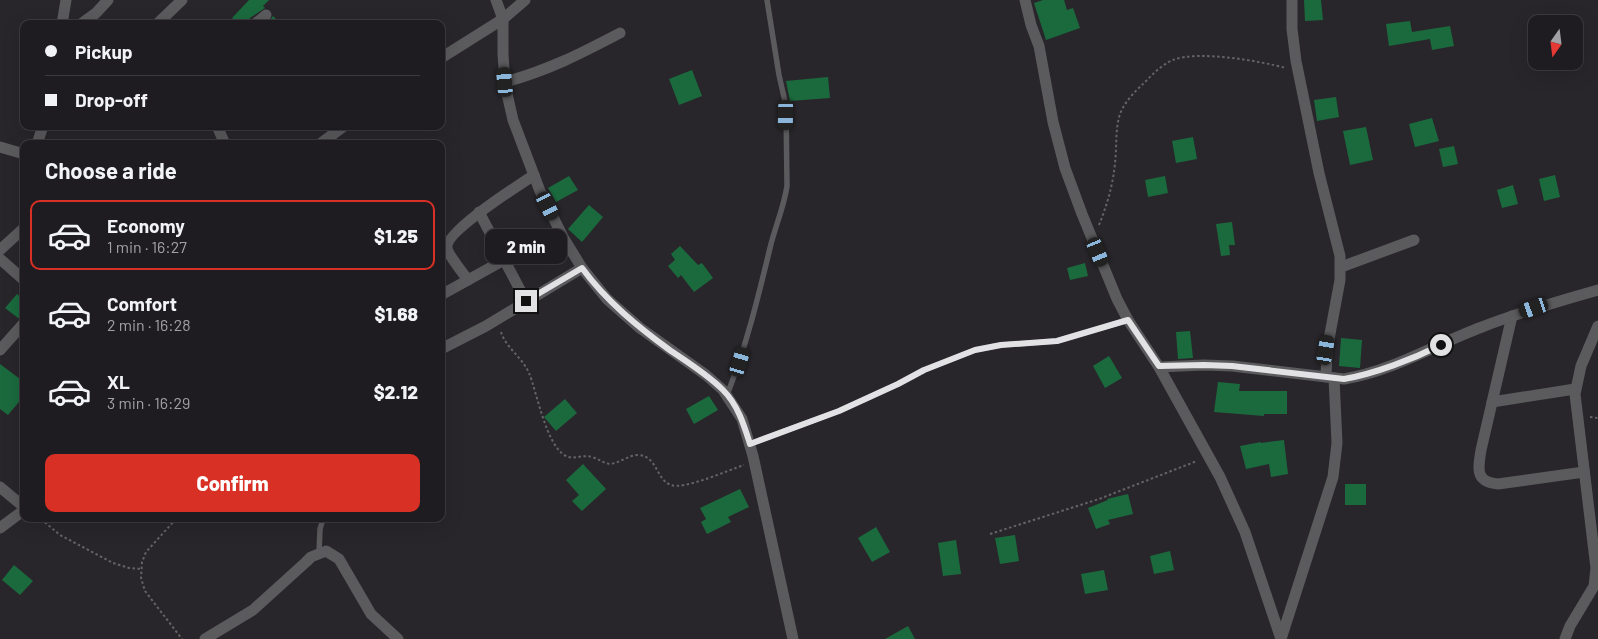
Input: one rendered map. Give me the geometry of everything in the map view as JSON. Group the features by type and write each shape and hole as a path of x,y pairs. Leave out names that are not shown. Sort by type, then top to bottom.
{"street":[{"path":"62,20 66,0"},
{"path":"86,20 108,0"},
{"path":"161,20 182,0"},
{"path":"496,0 503,19 505,82 512,120 534,175 563,236 582,268 608,299 640,328 706,375 727,395 742,419 750,444 794,639"},
{"path":"445,55 503,19 525,0"},
{"path":"1025,0 1031,25 1039,46 1052,122 1082,214 1117,299 1128,320 1159,366 1220,477 1245,532 1281,639"},
{"path":"1281,639 1333,477 1337,443 1326,350 1341,267 1298,72 1292,29 1292,0"},
{"path":"260,20 266,15"},
{"path":"505,82 570,60 620,33"},
{"path":"325,140 339,130"},
{"path":"0,147 20,153"},
{"path":"468,280 447,249 447,243 451,236 479,212 534,175"},
{"path":"479,212 526,301"},
{"path":"0,250 20,232"},
{"path":"1341,267 1414,240"},
{"path":"0,259 20,276"},
{"path":"445,293 504,260"},
{"path":"445,347 505,315 582,268"},
{"path":"1159,366 1232,366 1330,377 1354,377 1408,360 1481,327 1598,290"},
{"path":"1512,316 1479,466 1480,476 1488,483 1498,484 1584,472"},
{"path":"1565,639 1570,626 1594,586 1595,579 1596,568 1575,389 1581,366 1598,326"},
{"path":"1,346 20,327"},
{"path":"1492,402 1575,389"},
{"path":"0,487 20,505"},
{"path":"0,528 20,512"},
{"path":"205,639 253,610 306,562 326,552 339,559 371,614 398,639"}],"lane":[{"path":"727,395 748,338 787,186 786,106 767,0"},
{"path":"750,444 839,411 924,370 975,350 1001,345 1057,341 1128,320"},
{"path":"319,554 322,522"}],"path":[{"path":"1093,240 1109,200 1115,166 1120,113 1140,87 1161,67 1174,60 1192,57 1228,57 1266,62 1298,72"},
{"path":"505,315 500,328 502,336 529,373 551,438 564,455 570,457 589,456 610,464 632,456 641,455 654,464 666,484 677,487 694,483 754,461"},
{"path":"990,534 1099,499 1208,456"},
{"path":"45,522 60,535 113,563 129,568 142,569"},
{"path":"173,522 146,552 142,569 143,587 182,639"}],"building":[{"path":"249,0 269,0 263,6 265,8 249,20 234,20 232,18"},
{"path":"1043,0 1064,0 1067,10 1073,8 1080,28 1046,40 1034,3"},
{"path":"1304,0 1321,0 1323,20 1305,21"},
{"path":"1410,21 1412,32 1450,26 1454,46 1432,50 1430,39 1389,46 1386,24"},
{"path":"692,70 702,96 679,105 669,79"},
{"path":"828,77 830,98 790,101 786,81"},
{"path":"1336,97 1339,117 1317,121 1314,100"},
{"path":"1432,118 1439,141 1415,147 1409,124"},
{"path":"1366,127 1373,160 1350,165 1343,131"},
{"path":"1193,137 1197,159 1176,163 1172,141"},
{"path":"1454,146 1458,164 1443,167 1439,149"},
{"path":"1555,175 1560,197 1544,201 1539,179"},
{"path":"569,176 578,190 556,202 548,188"},
{"path":"1165,176 1168,193 1148,197 1145,180"},
{"path":"1513,185 1518,204 1502,208 1497,190"},
{"path":"589,205 603,217 582,242 568,229"},
{"path":"1232,222 1235,245 1229,245 1230,255 1221,256 1216,224"},
{"path":"680,246 698,265 702,263 713,278 694,292 681,275 678,278 668,266 675,260 671,254"},
{"path":"1085,263 1088,276 1070,280 1067,268"},
{"path":"17,294 20,297 20,317 18,318 5,308"},
{"path":"1190,331 1193,358 1178,359 1176,332"},
{"path":"1341,338 1362,340 1360,368 1339,366"},
{"path":"1109,356 1122,378 1105,388 1093,366"},
{"path":"0,364 20,379 20,401 8,415 0,409"},
{"path":"1218,382 1240,384 1239,391 1287,391 1287,414 1264,414 1264,416 1214,412"},
{"path":"709,396 718,410 694,424 686,409"},
{"path":"565,399 577,413 556,431 544,417"},
{"path":"1284,440 1288,474 1271,477 1269,464 1246,469 1240,446"},
{"path":"583,464 606,489 582,511 572,501 579,495 566,480"},
{"path":"1345,484 1366,484 1366,505 1345,505"},
{"path":"740,489 749,507 728,517 731,522 707,534 701,522 706,519 700,508"},
{"path":"1128,494 1133,514 1108,520 1110,524 1096,529 1088,508 1107,499"},
{"path":"876,527 890,552 872,562 858,538"},
{"path":"1015,535 1019,561 1000,564 995,538"},
{"path":"956,540 961,574 943,576 938,543"},
{"path":"1170,551 1174,570 1154,574 1150,556"},
{"path":"14,565 33,581 20,595 2,580"},
{"path":"1104,570 1108,590 1085,594 1081,574"},
{"path":"908,626 915,639 885,639"}],"route":[{"path":"526,301 582,268 608,299 640,328 706,375 723,390 734,404 742,419 750,444 839,411 924,370 975,350 1001,345 1057,341 1128,320 1159,366 1232,366 1344,379 1408,360 1441,345"}]}
